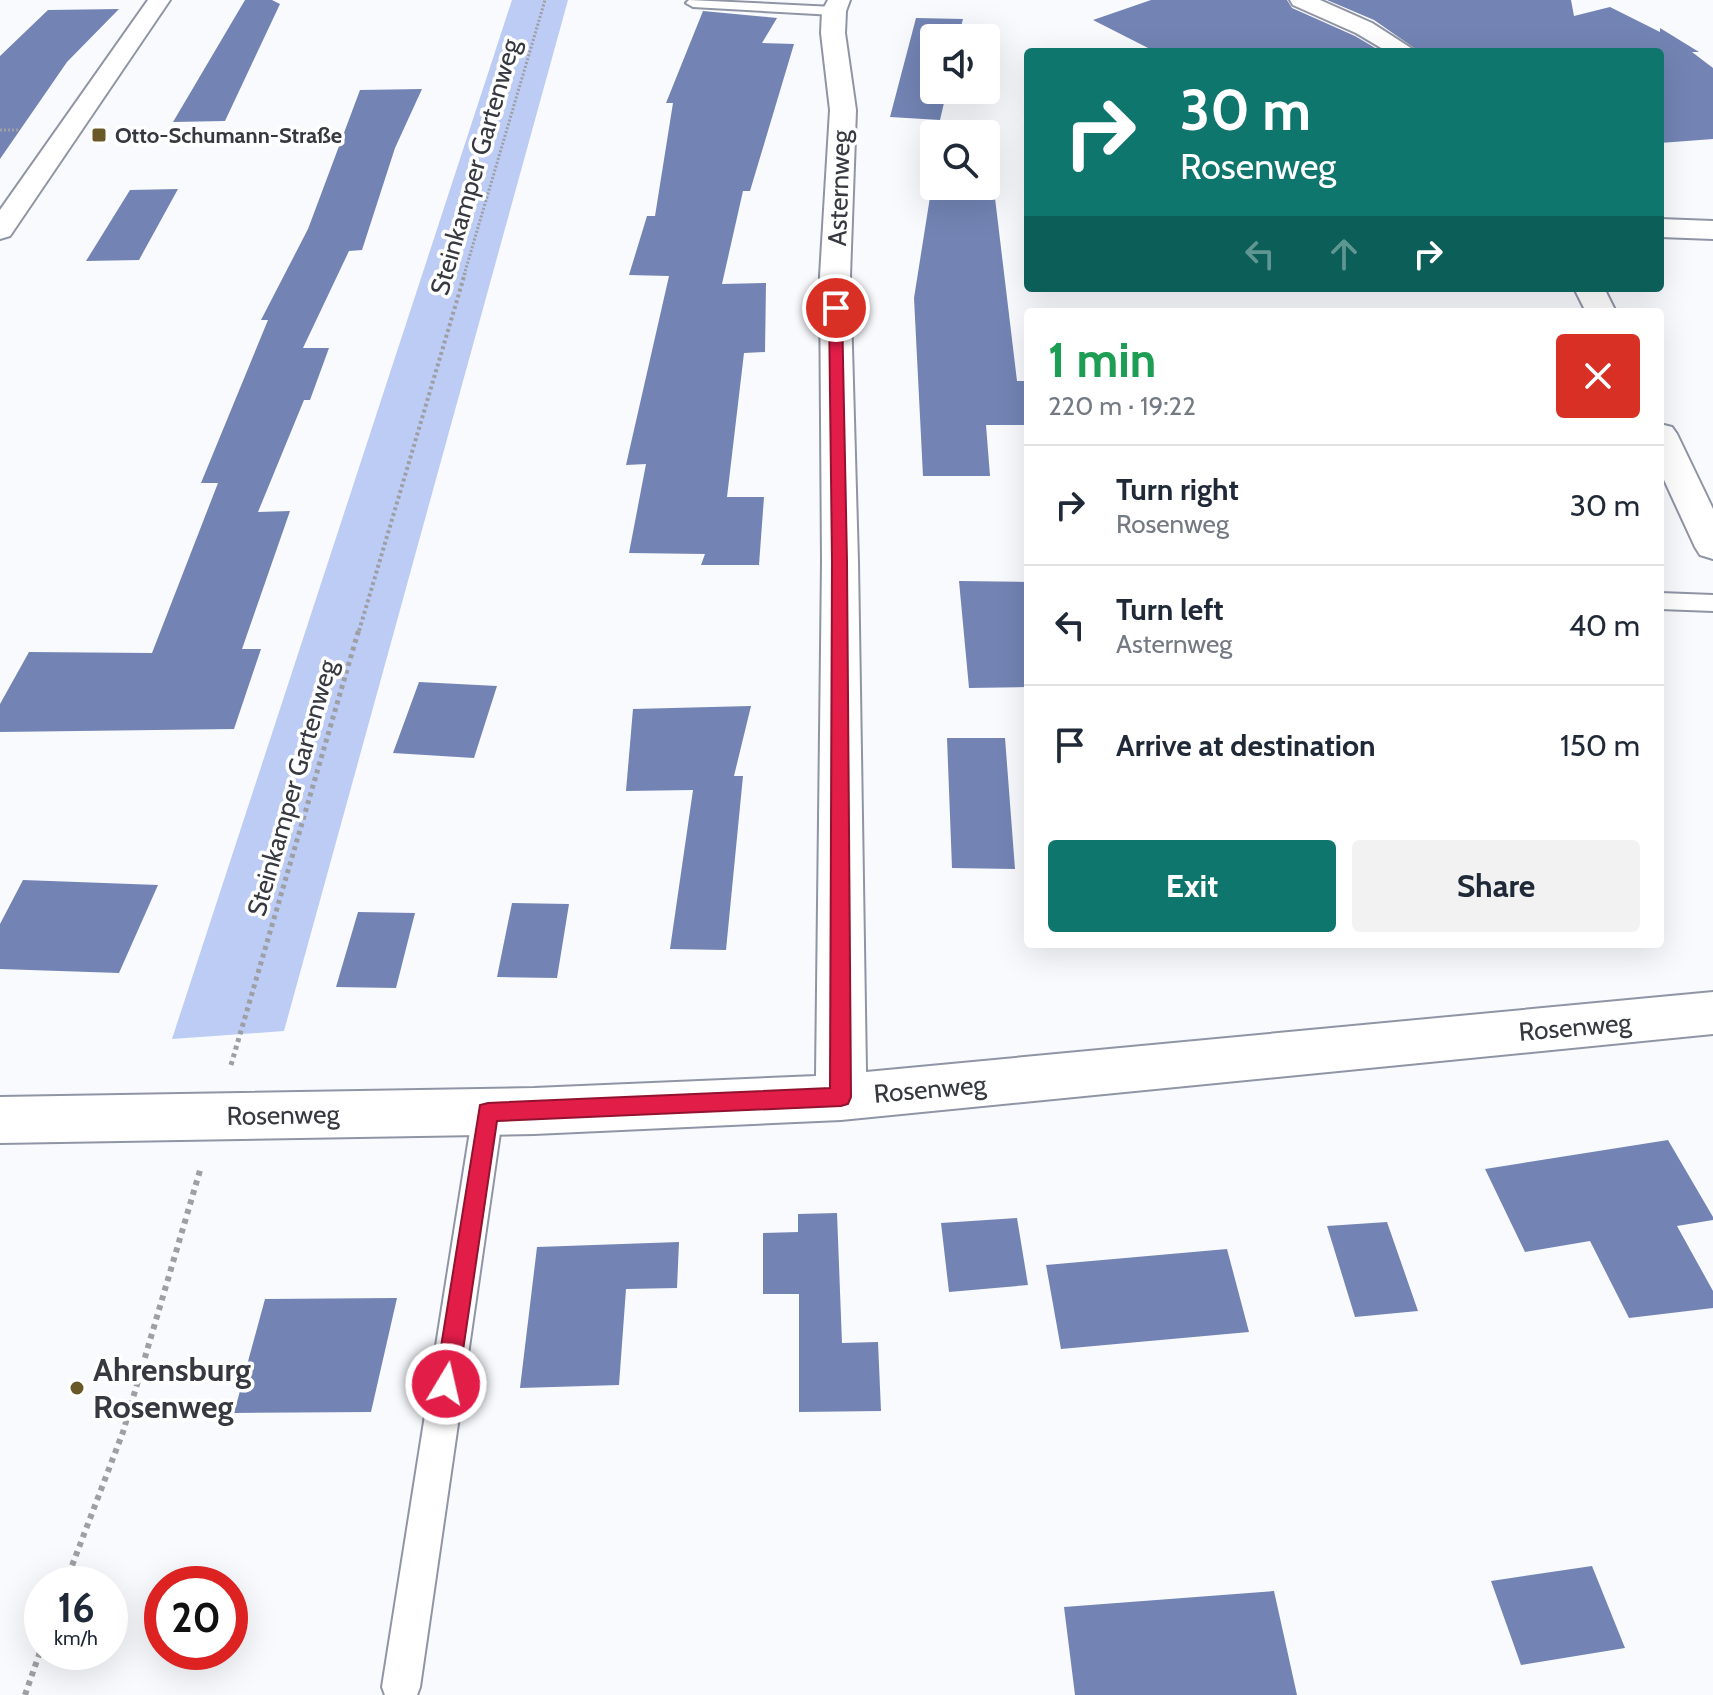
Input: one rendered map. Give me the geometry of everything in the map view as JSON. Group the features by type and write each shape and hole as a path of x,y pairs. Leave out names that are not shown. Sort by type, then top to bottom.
{"street":[{"path":"0,230 159,0"},
{"path":"1301,0 1364,28 1398,48"},
{"name":"Asternweg","path":"836,6 833,33 843,110 835,276 840,562 841,1097"},
{"path":"1664,228 1713,230"},
{"path":"1664,443 1713,547"},
{"name":"Rosenweg","path":"0,1120 488,1112 841,1097 1713,1013"}],"lane":[{"path":"693,3 836,6"},
{"path":"1664,601 1713,603"},
{"path":"401,1687 488,1112"}],"path":[{"name":"Steinkamper Gartenweg","path":"72,1566 123,1432 545,0"},
{"path":"25,1695 34,1670"}],"shaded area":[{"path":"512,0 568,0 284,1031 172,1039"}],"building":[{"path":"245,0 272,0 280,4 225,121 173,122"},
{"path":"1151,0 1287,0 1292,8 1375,48 1148,48 1093,20"},
{"path":"1327,0 1571,0 1574,16 1610,7 1660,32 1660,28 1699,52 1692,52 1713,68 1713,139 1664,143 1664,48 1414,48 1374,20"},
{"path":"119,9 67,62 0,159 0,56 48,10"},
{"path":"703,11 777,18 762,43 794,44 750,191 743,191 722,284 766,283 765,352 744,353 727,497 764,497 759,565 701,565 705,554 629,553 646,464 626,465 669,276 629,275 647,216 655,216 673,103 666,103"},
{"path":"916,18 963,19 962,24 920,24 920,104 944,104 940,120 890,117"},
{"path":"422,89 395,148 362,250 349,251 303,348 329,348 310,400 304,400 258,512 290,511 242,649 261,649 234,729 0,732 0,704 29,652 152,653 218,483 201,483 268,320 261,320 308,229 360,90"},
{"path":"178,189 139,260 86,261 130,190"},
{"path":"930,200 995,200 1017,381 1024,381 1024,425 986,425 990,476 923,476 914,298"},
{"path":"959,581 1024,582 1024,687 969,688"},
{"path":"419,682 497,686 474,758 393,753"},
{"path":"751,706 734,776 743,776 726,950 670,949 693,790 626,791 633,709"},
{"path":"947,738 1005,738 1015,869 952,868"},
{"path":"23,880 158,885 119,973 0,969 0,924"},
{"path":"512,903 569,904 557,978 497,977"},
{"path":"358,912 415,913 396,988 336,987"},
{"path":"1668,1140 1713,1217 1713,1220 1677,1226 1713,1291 1713,1308 1629,1318 1590,1241 1525,1252 1485,1169"},
{"path":"837,1213 842,1343 878,1342 881,1411 799,1412 799,1294 763,1294 763,1233 798,1232 798,1214"},
{"path":"1017,1218 1028,1285 949,1292 941,1223"},
{"path":"1387,1222 1418,1311 1355,1317 1327,1226"},
{"path":"679,1242 677,1288 626,1289 619,1385 520,1388 537,1247"},
{"path":"1227,1249 1249,1332 1061,1349 1046,1265"},
{"path":"397,1298 371,1412 234,1413 265,1299"},
{"path":"1592,1566 1625,1648 1521,1665 1491,1581"},
{"path":"1274,1591 1297,1695 1075,1695 1064,1607"}],"place":[{"name":"Otto-Schumann-Straße","path":"99,135"},
{"name":"Ahrensburg Rosenweg","path":"77,1388"}],"route":[{"path":"446,1384 488,1112 841,1097 836,308"}]}
